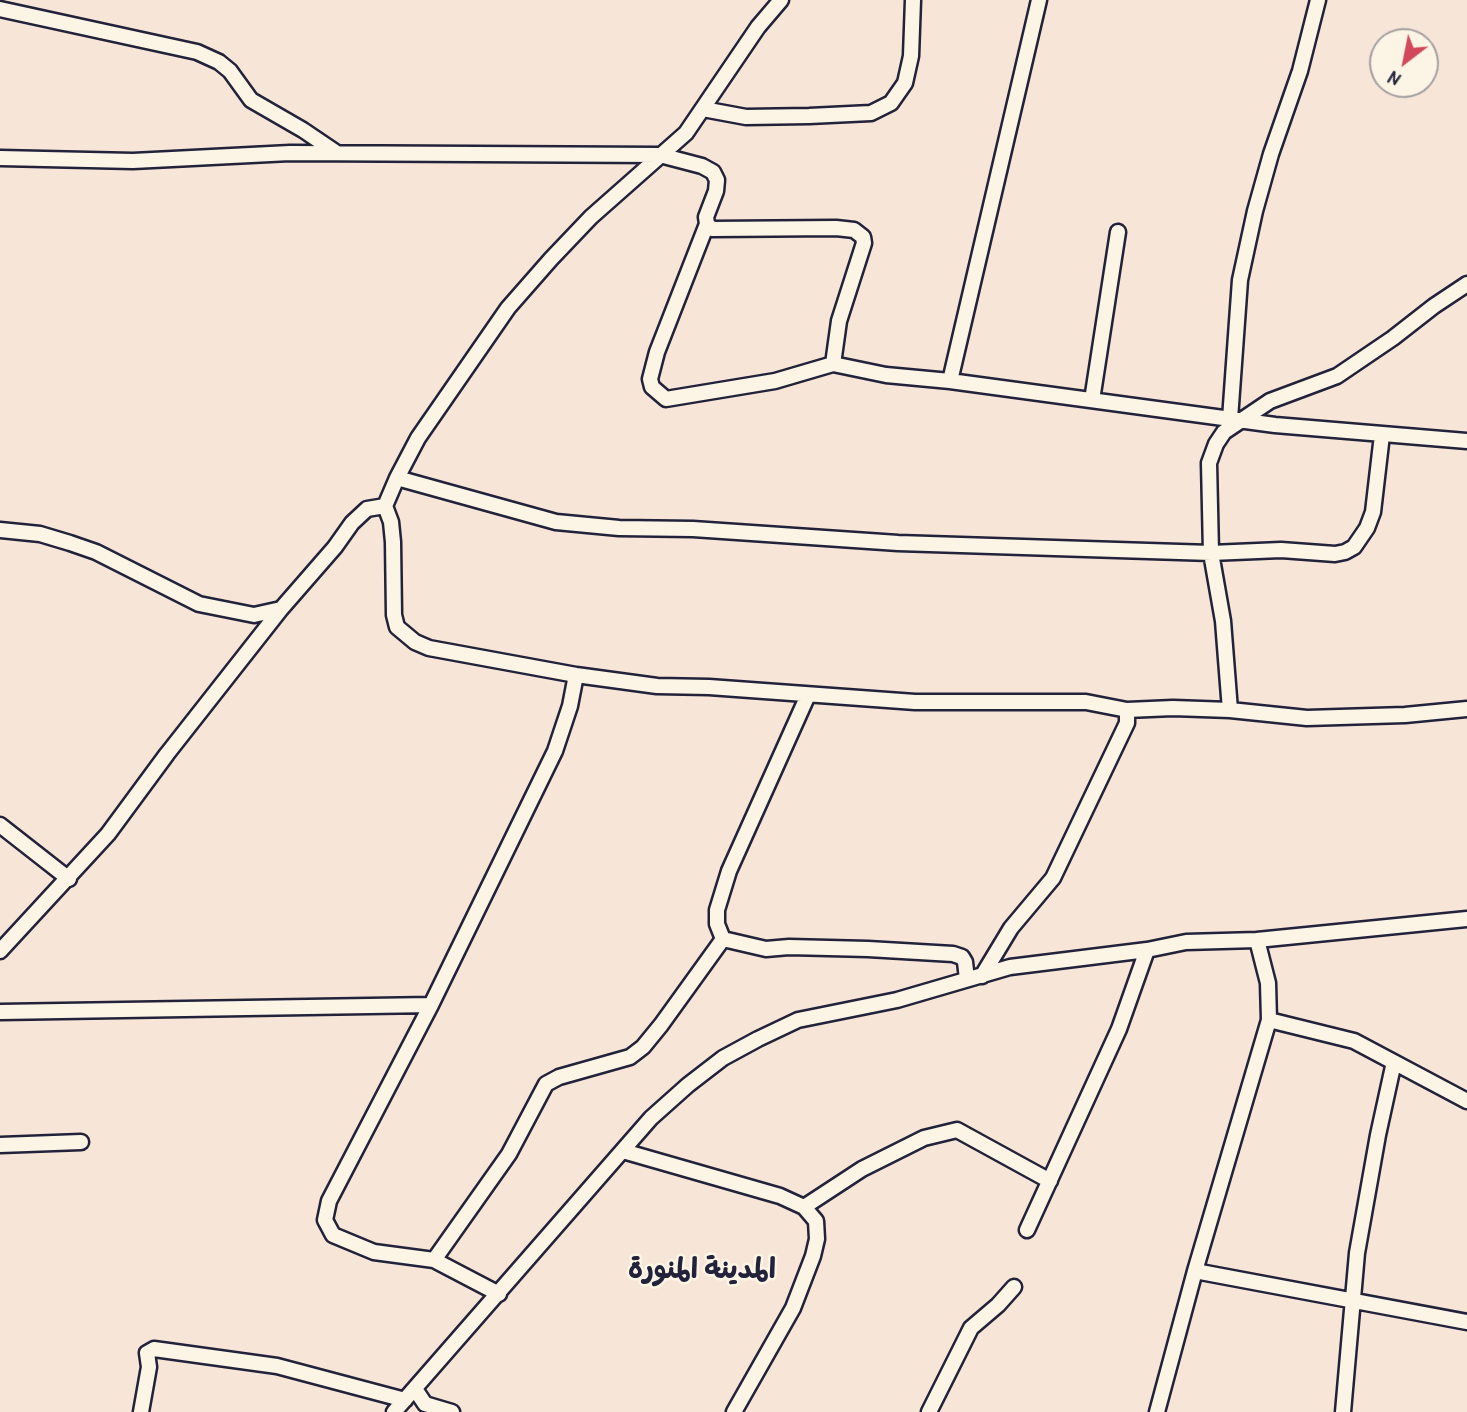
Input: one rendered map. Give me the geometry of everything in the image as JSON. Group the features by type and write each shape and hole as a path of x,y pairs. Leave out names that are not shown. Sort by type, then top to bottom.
{"street":[{"path":"781,0 758,27 685,132 591,218 508,308 418,438 386,506 393,542 394,615 397,627 404,635 429,648 576,675 657,686 709,687 915,702 1086,702 1127,710 1230,710 1307,719 1405,715 1467,709"},
{"path":"703,109 746,117 809,116 871,113 891,103 905,83 911,56 913,0"},
{"path":"950,381 1039,0"},
{"path":"1235,419 1240,280 1255,211 1271,154 1300,71 1318,0"},
{"path":"0,9 197,52 219,62 230,71 251,100 337,153"},
{"path":"0,158 133,161 337,153 660,155 702,166 713,172 717,180 716,191 706,217 707,224 657,352 650,379 652,387 666,399 775,381 833,364 886,375 1235,419 1467,441"},
{"path":"707,224 712,229 724,230 836,228 854,230 863,237 864,243 839,321 833,364"},
{"path":"1092,400 1118,232"},
{"path":"1230,710 1223,621 1211,553 1209,463 1216,444 1235,419 1270,401 1336,376 1467,284"},
{"path":"397,478 556,522 619,528 693,528 898,543 1211,553 1281,550 1335,554 1353,547 1367,528 1373,512 1382,435"},
{"path":"0,951 108,834 167,754 352,523 367,509 386,506"},
{"path":"0,530 40,534 96,552 199,604 254,615 281,610"},
{"path":"499,1294 434,1260 374,1252 351,1244 332,1235 325,1220 329,1201 431,1005 555,751 570,706 576,675"},
{"path":"723,939 717,923 717,910 729,871 808,695"},
{"path":"975,978 1011,928 1053,878 1127,723 1127,710"},
{"path":"0,824 68,878"},
{"path":"394,1412 651,1118 723,1058 799,1020 897,1000 1010,967 1147,950 1186,942 1257,940 1467,919"},
{"path":"723,939 766,949 868,949 953,954 962,957 975,978"},
{"path":"434,1260 509,1154 547,1084 559,1077 629,1057 643,1047 723,939"},
{"path":"1157,1412 1195,1271 1269,1020 1268,983 1257,940"},
{"path":"1027,1230 1119,1029 1147,950"},
{"path":"0,1012 431,1005"},
{"path":"1269,1020 1354,1041 1467,1099"},
{"path":"1343,1412 1361,1228 1394,1062"},
{"path":"804,1207 862,1169 924,1138 957,1130 1050,1181"},
{"path":"0,1145 81,1142"},
{"path":"623,1151 780,1196 804,1207 816,1221 817,1239 813,1256 793,1308 734,1412"},
{"path":"1195,1271 1467,1322"},
{"path":"929,1412 971,1328 1014,1287"},
{"path":"141,1412 149,1367 147,1353 154,1349 277,1366 405,1400"},
{"path":"415,1389 425,1404 452,1412"}],"district":[{"name":"المدينة المنورة","path":"702,1271"}]}
